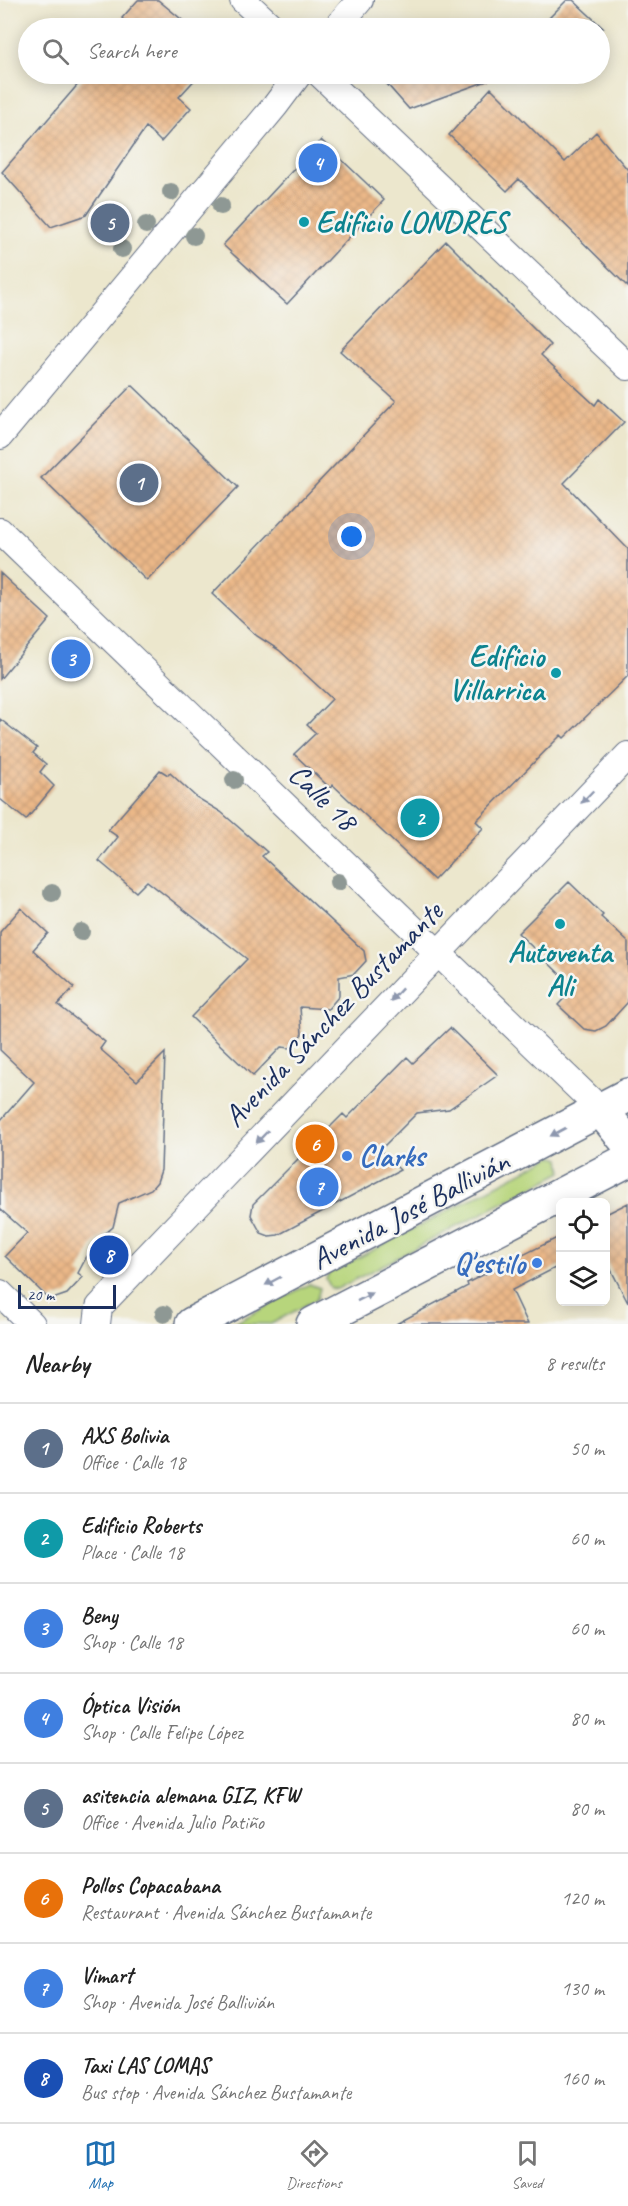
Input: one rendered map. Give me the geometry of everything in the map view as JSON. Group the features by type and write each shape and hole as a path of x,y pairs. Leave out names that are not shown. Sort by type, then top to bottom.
{"main road":[{"path":"614,1102 628,1143"},
{"name":"Avenida José Ballivián","path":"192,1324 614,1102"},
{"name":"Avenida José Ballivián","path":"313,1324 628,1160"}],"street":[{"path":"243,0 262,18"},
{"path":"345,18 360,0"},
{"path":"0,436 292,84"},
{"path":"331,84 628,367"},
{"name":"Calle 18","path":"0,531 436,953 614,1102"},
{"name":"Avenida Sánchez Bustamante","path":"97,1324 99,1307 628,755"},
{"path":"0,1293 32,1324"}],"green space":[{"path":"552,1156 560,1159 562,1172 337,1289 331,1288 326,1279 329,1273"},
{"path":"309,1284 320,1288 317,1299 271,1324 233,1324"}],"building":[{"path":"138,0 158,0 180,18 122,18"},
{"path":"567,0 573,0 592,18 549,18"},
{"path":"78,84 191,84 179,97 191,108 161,142 146,127 86,215 51,227 2,172"},
{"path":"387,84 479,84 409,109"},
{"path":"491,88 565,162 596,132 628,170 628,287 519,179 507,191 449,135"},
{"name":"Edificio LONDRES","path":"321,140 384,200 287,304 223,245"},
{"path":"446,241 550,345 541,355 595,405 599,399 624,422 564,483 628,549 628,676 564,738 561,735 476,821 483,828 434,880 333,785 330,788 294,754 316,733 307,725 332,699 279,650 257,636 212,594 396,401 340,351"},
{"path":"132,385 238,487 147,581 41,478"},
{"path":"0,573 50,619 0,679"},
{"path":"0,719 37,748 33,753 46,764 40,772 54,786 26,820 0,799"},
{"path":"160,770 168,775 170,773 196,797 221,812 267,852 262,856 364,951 366,961 354,974 339,977 339,996 328,1009 300,1007 302,1034 290,1048 281,1047 253,1076 191,1017 247,959 147,881 136,892 99,861 118,837 108,830"},
{"path":"569,882 628,942 628,1002 606,1026 596,1031 584,1029 558,1005 574,988 518,933"},
{"path":"21,908 48,933 33,950 74,987 58,1005 105,1042 100,1049 137,1081 165,1053 161,1170 157,1182 151,1189 119,1203 113,1227 94,1243 78,1273 83,1277 67,1294 50,1300 5,1256 27,1233 0,1209 0,1121 34,1082 0,1050 0,932"},
{"path":"450,1028 498,1075 449,1109 417,1113 380,1150 400,1170 278,1235 269,1236 261,1233 251,1215 253,1204 343,1114 347,1118 407,1057 413,1063"},
{"path":"628,1203 628,1303 610,1268 610,1212"},
{"path":"556,1238 556,1268 512,1290 528,1324 396,1324 468,1286 467,1283"}],"place":[{"name":"Óptica Visión","path":"318,163"},
{"name":"Edificio LONDRES","path":"304,222"},
{"name":"asitencia alemana GIZ, KFW","path":"110,223"},
{"name":"AXS Bolivia","path":"139,483"},
{"name":"Beny","path":"71,659"},
{"name":"Edificio Villarrica","path":"556,673"},
{"name":"Edificio Roberts","path":"420,818"},
{"name":"Autoventa Ali","path":"560,924"},
{"name":"Pollos Copacabana","path":"315,1144"},
{"name":"Clarks","path":"347,1156"},
{"name":"Vimart","path":"319,1187"},
{"name":"Taxi LAS LOMAS","path":"109,1255"},
{"name":"Q'estilo","path":"537,1263"}]}
